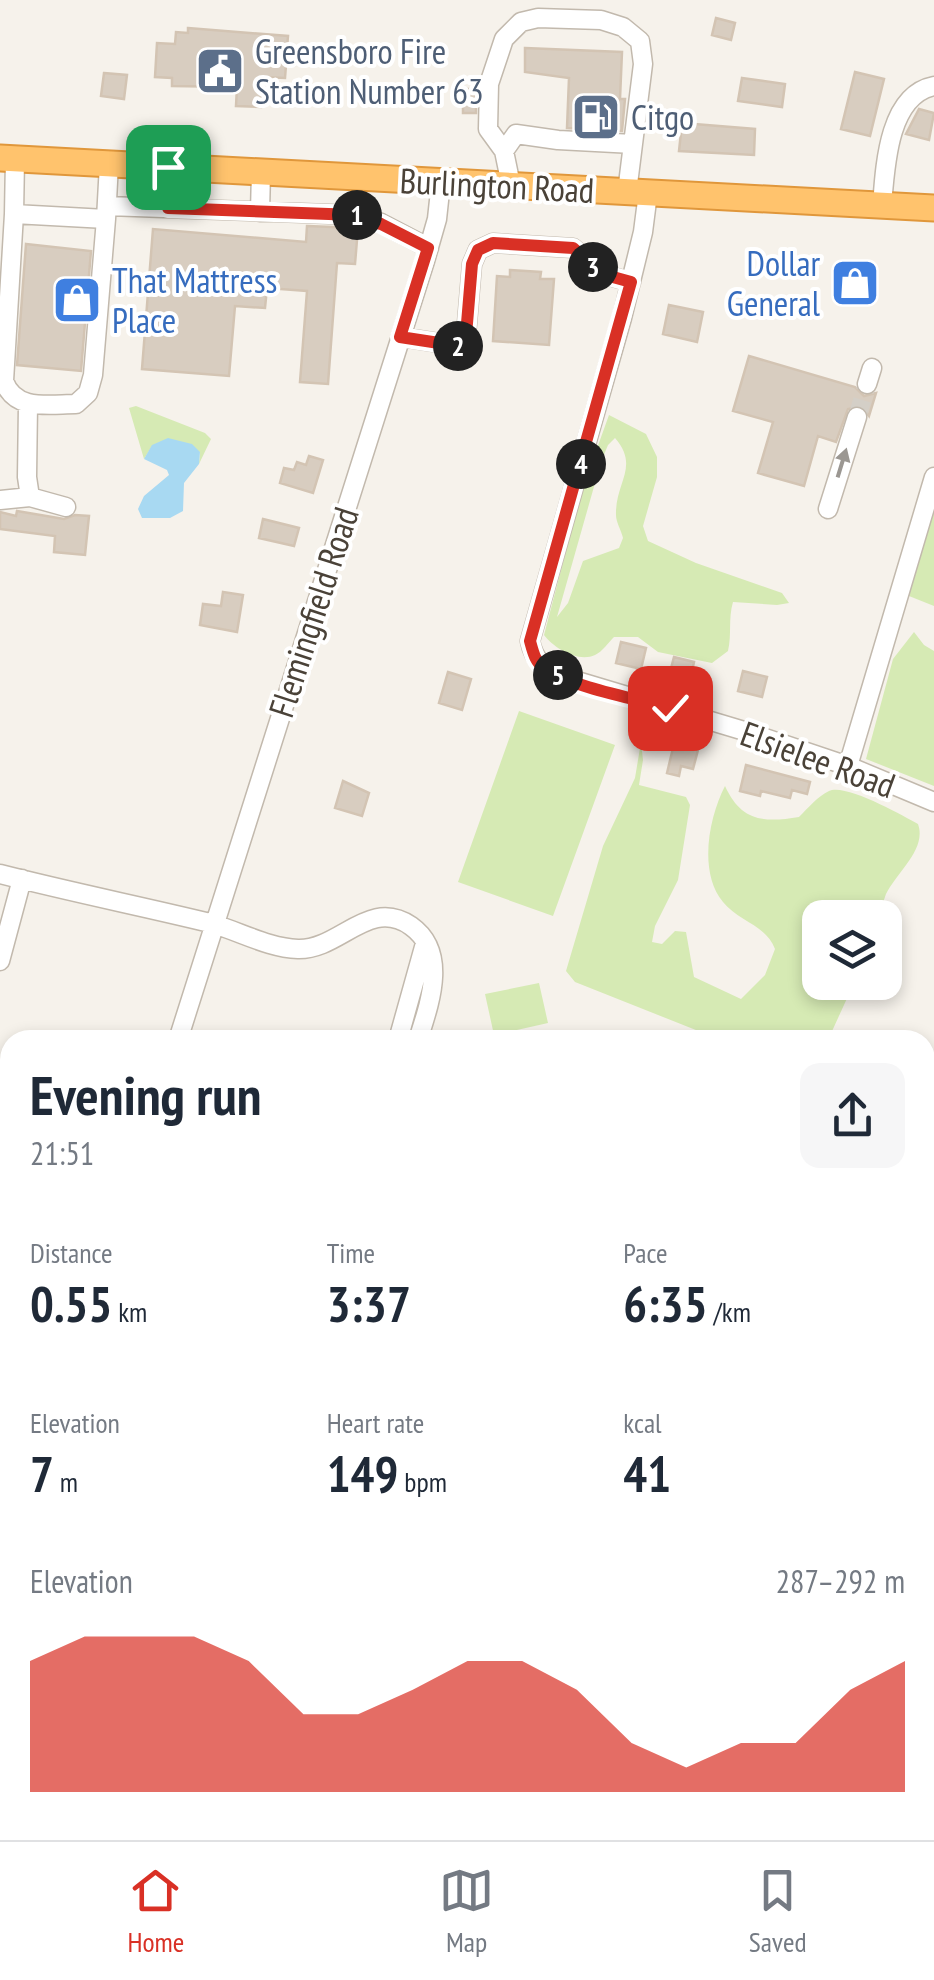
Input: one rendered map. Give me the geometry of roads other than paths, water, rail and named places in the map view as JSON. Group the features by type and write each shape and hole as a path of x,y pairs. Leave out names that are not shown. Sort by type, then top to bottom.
{"highway":[{"name":"Burlington Road","path":"7,158 934,208"}],"street":[{"name":"Elsielee Road","path":"504,150 488,128 489,84 504,39 521,22 538,18 601,20 623,27 640,40 643,64 633,144 643,232 530,641 535,658 564,677 848,766 934,802"},
{"path":"882,206 896,124 919,89 934,86"},
{"path":"510,186 504,150 516,134 633,144"},
{"path":"7,158 14,214 4,393 28,404 76,404 88,393 94,375 110,164"},
{"path":"168,167 168,208"},
{"path":"260,212 261,172"},
{"name":"Flemingfield Road","path":"181,1030 437,220 441,182"},
{"path":"14,214 168,208 356,215 428,248"},
{"path":"400,337 465,347 472,264 478,250 493,243 573,248 602,274 631,282"},
{"path":"28,404 30,497"},
{"path":"828,509 856,418"},
{"path":"848,766 934,478"},
{"path":"0,500 30,497 66,507"},
{"path":"0,874 214,924 279,946 304,949 332,942 367,919 391,918 409,924 425,941 433,968 434,984 421,1030"},
{"path":"0,960 22,880"},
{"path":"401,1030 425,941"}],"water":[{"path":"168,438 192,444 200,452 199,464 184,483 183,511 170,518 142,518 138,509 144,496 169,475 167,470 144,459 152,445"}],"tunnel":[{"path":"857,417 867,384"}],"place":[{"name":"Greensboro Fire Station Number 63","path":"220,71"},
{"name":"Citgo","path":"596,117"},
{"name":"Dollar General","path":"855,283"},
{"name":"That Mattress Place","path":"77,300"}]}
